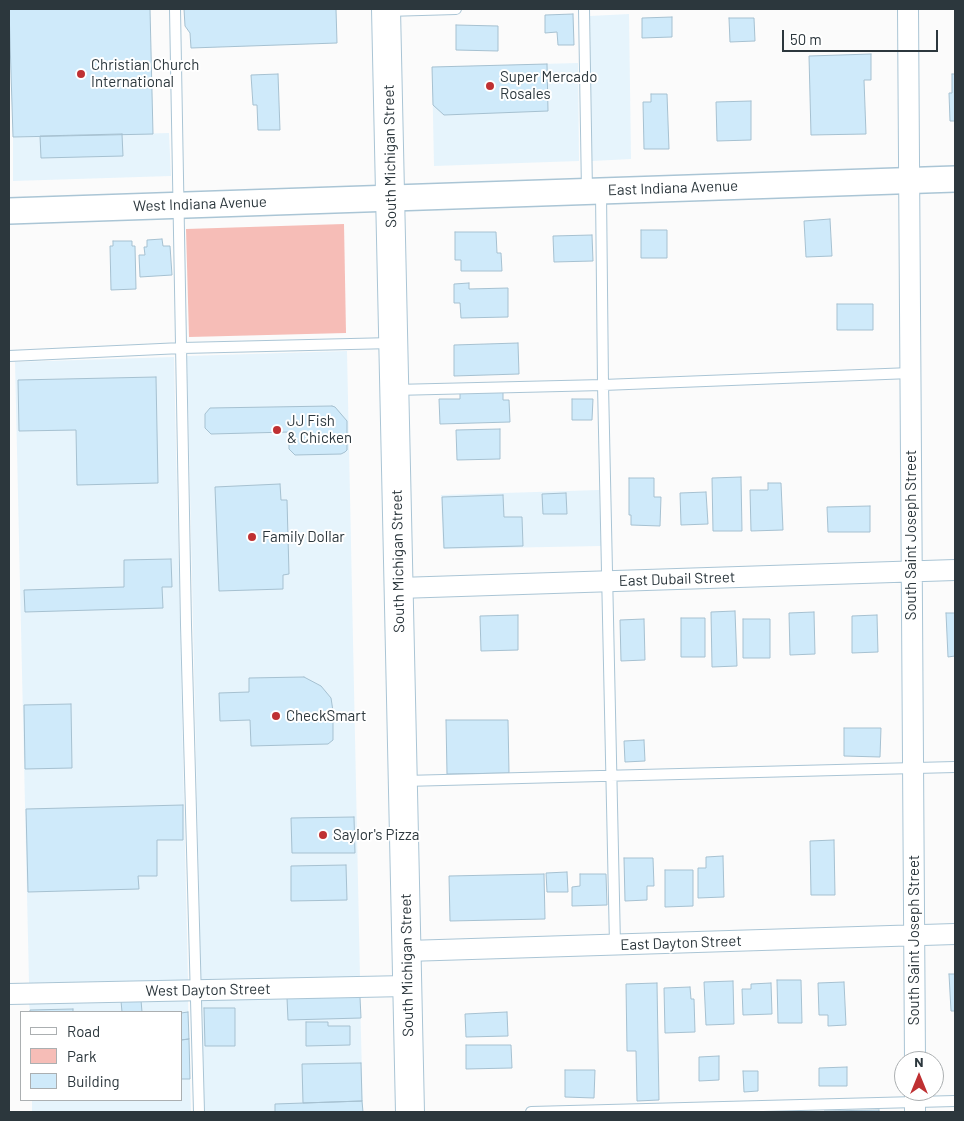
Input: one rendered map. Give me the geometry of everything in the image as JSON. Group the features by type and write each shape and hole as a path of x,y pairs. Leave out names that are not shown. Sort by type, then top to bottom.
{"main road":[{"name":"South Michigan Street","path":"386,10 410,1112"}],"street":[{"name":"South Saint Joseph Street","path":"908,9 915,1051"},
{"name":"East Indiana Avenue","path":"391,198 955,179"},
{"name":"West Indiana Avenue","path":"9,211 391,198"},
{"name":"East Dubail Street","path":"399,588 955,570"},
{"name":"East Dayton Street","path":"407,951 955,934"},
{"name":"West Dayton Street","path":"9,994 407,986"}],"lane":[{"path":"175,9 186,615 199,1112"},
{"path":"386,10 456,9"},
{"path":"584,9 603,385 609,581 615,945"},
{"path":"9,356 182,348 394,343"},
{"path":"394,390 603,385 910,372"},
{"path":"403,781 955,767"},
{"path":"531,1112 955,1101"}],"shaded area":[{"path":"629,14 631,159 592,161 590,16"},
{"path":"578,63 579,161 434,166 432,67"},
{"path":"169,133 171,176 13,181 13,137"},
{"path":"347,351 360,978 201,981 187,356"},
{"path":"174,357 188,980 29,983 15,362"},
{"path":"599,490 601,546 443,549 441,495"},
{"path":"360,997 363,1112 204,1112 202,999"},
{"path":"188,1000 191,1112 32,1112 32,1101 182,1101 182,1011 30,1011 29,1003"}],"green space":[{"path":"344,224 346,333 189,337 186,229"}],"building":[{"name":"Christian Church International","path":"9,9 150,9 153,134 13,137"},
{"path":"184,9 336,9 337,43 191,48 190,33 185,26"},
{"path":"573,14 574,45 558,45 557,32 545,33 545,15"},
{"path":"672,17 672,37 642,38 642,18"},
{"path":"729,18 754,18 755,41 730,42"},
{"path":"456,25 498,26 498,51 456,50"},
{"path":"871,54 871,80 864,80 866,134 811,135 809,56"},
{"name":"Super Mercado Rosales","path":"547,64 548,111 444,115 433,105 432,67"},
{"path":"278,74 280,130 258,130 257,105 253,105 251,75"},
{"path":"952,74 955,74 955,121 950,121 949,93 952,93"},
{"path":"651,94 667,94 669,149 644,149 643,102 651,102"},
{"path":"751,101 751,140 717,141 716,102"},
{"path":"122,134 123,156 41,158 40,136"},
{"path":"830,219 832,256 806,257 804,221"},
{"path":"641,230 667,230 667,258 641,258"},
{"path":"455,232 496,232 497,253 501,253 502,271 461,271 461,260 455,260"},
{"path":"592,235 593,261 554,262 553,236"},
{"path":"162,239 163,246 170,246 172,275 140,277 139,255 145,255 144,247 147,247 147,240"},
{"path":"113,241 132,241 132,246 135,246 136,289 111,290 110,246 113,246"},
{"path":"469,283 469,289 508,288 508,317 461,318 460,303 454,303 454,284"},
{"path":"837,304 873,304 873,330 837,330"},
{"path":"518,343 519,374 454,376 454,345"},
{"path":"156,377 158,483 77,485 76,430 19,431 18,380"},
{"path":"503,391 503,400 509,400 510,422 440,424 439,399 460,399 460,392"},
{"path":"572,399 593,399 592,420 572,420"},
{"name":"JJ Fish & Chicken","path":"332,406 347,421 347,450 341,454 295,455 289,449 289,432 211,434 205,428 205,414 210,408"},
{"path":"500,429 500,459 457,460 456,430"},
{"path":"741,477 742,531 713,531 712,478"},
{"path":"629,478 654,478 654,497 661,497 660,526 631,525 631,515 629,515"},
{"path":"768,483 781,483 783,530 751,531 750,490 768,490"},
{"name":"Family Dollar","path":"280,484 281,500 287,500 289,574 283,575 283,589 219,591 215,487"},
{"path":"706,492 708,524 681,525 680,493"},
{"path":"566,493 567,514 543,514 542,494"},
{"path":"503,495 504,517 522,517 523,546 444,548 442,497"},
{"path":"870,506 870,532 828,532 827,507"},
{"path":"171,559 172,587 162,587 163,608 25,612 24,590 124,587 124,560"},
{"path":"735,611 737,666 712,667 711,612"},
{"path":"814,612 815,654 790,655 789,613"},
{"path":"946,613 955,613 955,656 948,657"},
{"path":"518,615 518,650 481,651 480,616"},
{"path":"877,615 878,652 852,653 852,616"},
{"path":"681,618 705,618 705,657 681,657"},
{"path":"644,619 645,660 621,661 620,620"},
{"path":"743,619 770,619 770,658 743,658"},
{"name":"CheckSmart","path":"304,677 321,686 331,698 333,740 328,744 251,746 250,720 220,721 219,693 249,692 249,678"},
{"path":"71,704 72,768 25,769 24,705"},
{"path":"446,720 508,720 509,773 447,774"},
{"path":"844,728 881,728 880,757 844,756"},
{"path":"644,740 645,761 625,762 624,741"},
{"path":"183,805 183,840 157,840 157,876 138,876 139,889 28,892 26,809"},
{"name":"Saylor's Pizza","path":"354,817 355,853 292,853 291,818"},
{"path":"834,840 835,895 811,895 810,841"},
{"path":"723,856 724,897 698,898 698,868 706,868 706,857"},
{"path":"624,858 653,858 654,886 647,886 647,900 625,901"},
{"path":"346,865 347,900 291,901 291,866"},
{"path":"665,870 693,870 693,906 665,907"},
{"path":"567,872 568,892 547,892 546,873"},
{"path":"544,874 545,919 450,921 449,876"},
{"path":"580,874 606,874 607,905 572,906 572,887 580,886"},
{"path":"949,974 955,974 955,1011 951,1011"},
{"path":"777,980 801,980 802,1023 778,1023"},
{"path":"733,981 734,1024 706,1025 704,982"},
{"path":"844,982 846,1025 828,1026 828,1015 819,1015 818,983"},
{"path":"657,983 659,1100 637,1101 636,1051 627,1051 626,984"},
{"path":"771,983 772,1014 743,1015 742,989 751,989 751,984"},
{"path":"690,987 691,999 694,999 695,1032 665,1033 664,988"},
{"path":"360,997 361,1018 288,1020 287,998"},
{"path":"141,1000 142,1011 122,1011 121,1001"},
{"path":"204,1008 235,1008 235,1046 205,1046"},
{"path":"73,1009 73,1011 30,1011"},
{"path":"188,1012 189,1039 182,1040 182,1013"},
{"path":"507,1012 508,1036 466,1037 465,1014"},
{"path":"306,1022 328,1022 328,1026 350,1026 350,1045 306,1046"},
{"path":"189,1039 190,1079 182,1079 182,1040"},
{"path":"466,1045 511,1045 512,1068 466,1069"},
{"path":"719,1056 719,1080 699,1081 699,1057"},
{"path":"361,1063 362,1101 303,1103 302,1064"},
{"path":"847,1067 847,1086 819,1086 819,1068"},
{"path":"565,1070 595,1070 594,1098 565,1097"},
{"path":"743,1071 758,1071 758,1091 744,1092"},
{"path":"362,1101 363,1112 275,1112 275,1104"},
{"path":"879,1110 879,1112 824,1112 824,1111"}],"place":[{"name":"Christian Church International","path":"81,74"},
{"name":"Super Mercado Rosales","path":"490,86"},
{"name":"JJ Fish & Chicken","path":"277,430"},
{"name":"Family Dollar","path":"252,537"},
{"name":"CheckSmart","path":"276,716"},
{"name":"Saylor's Pizza","path":"323,835"}]}
